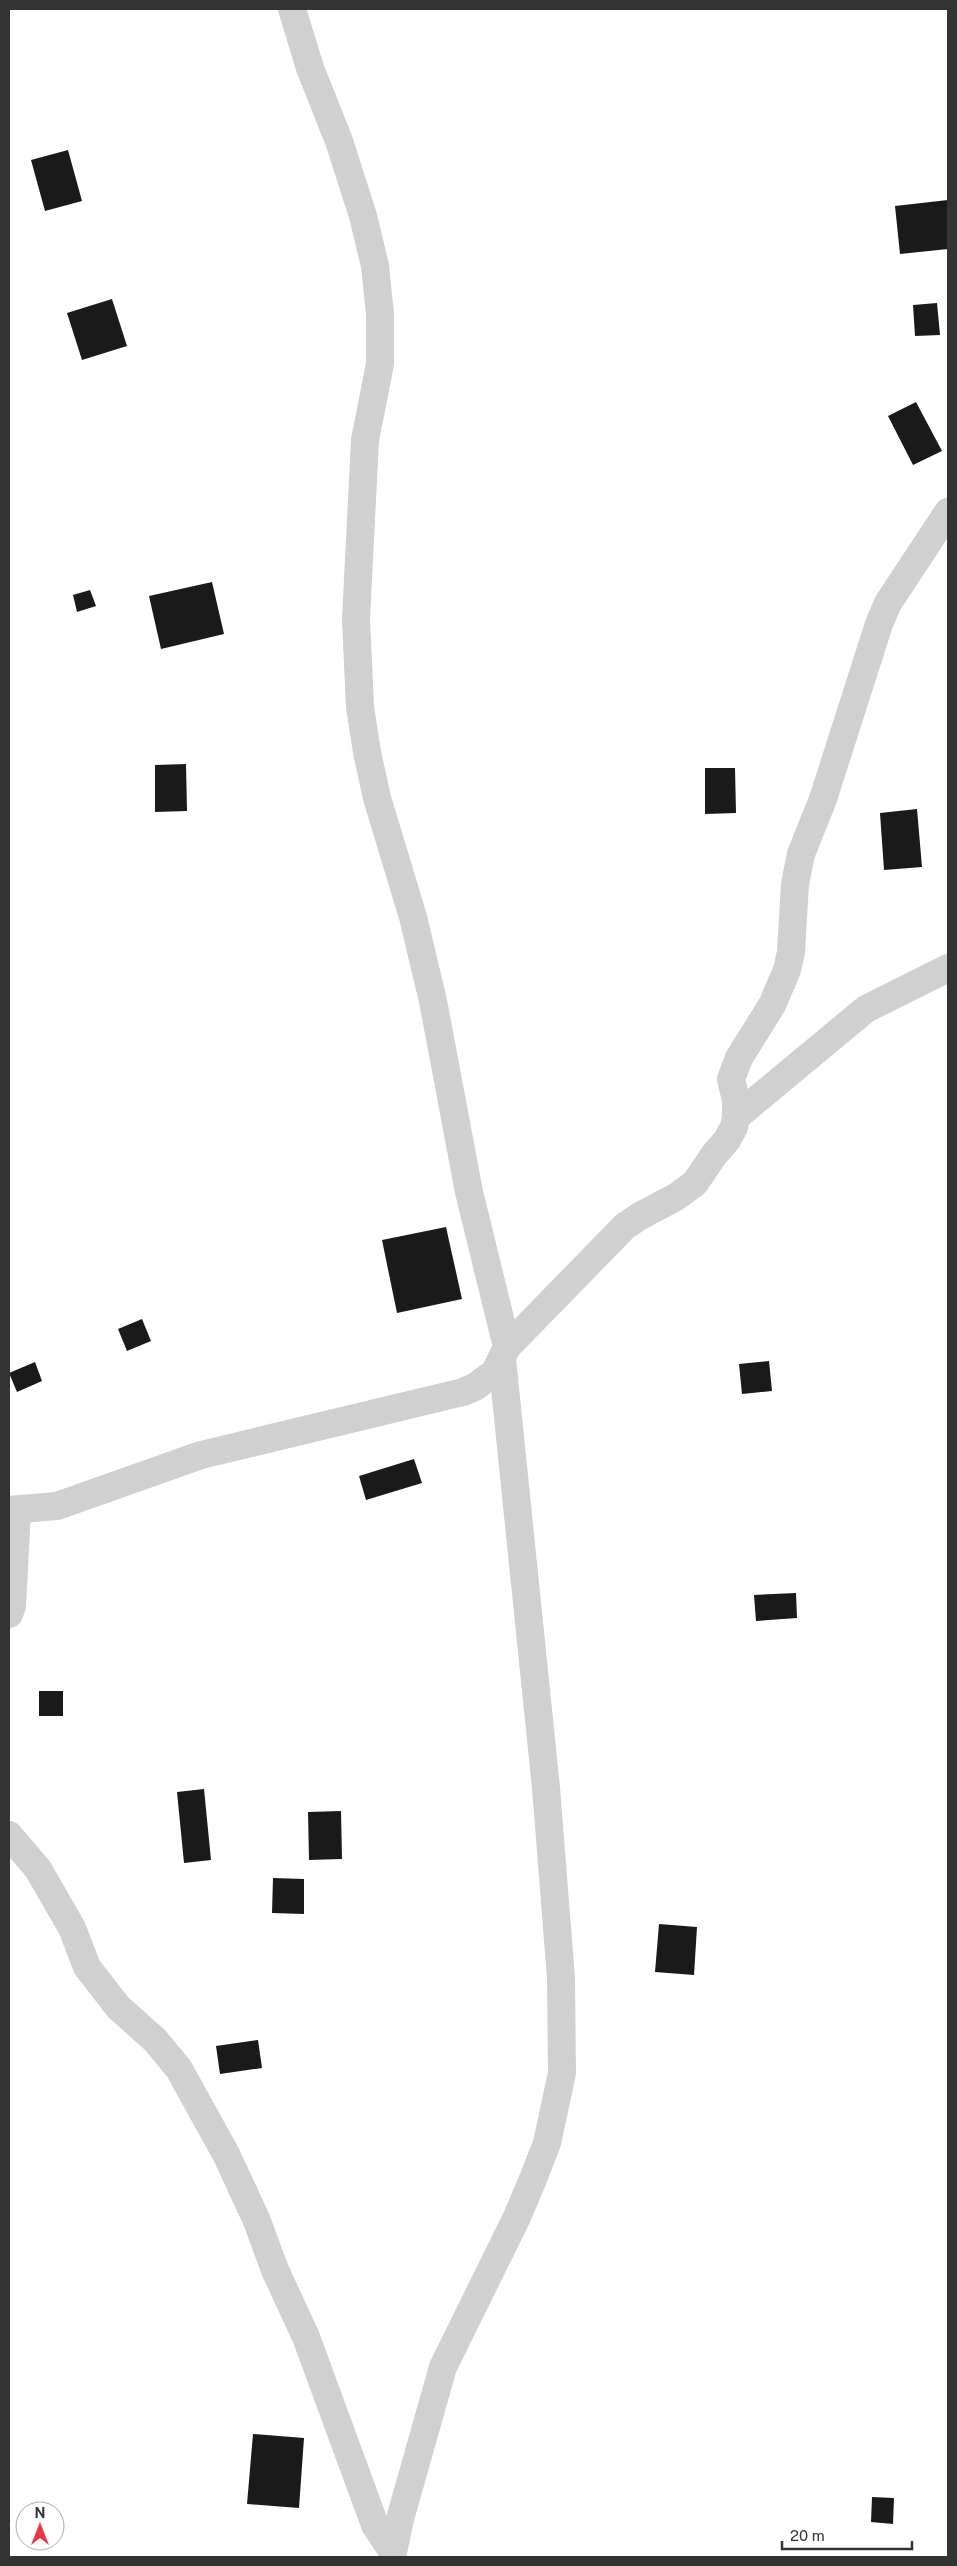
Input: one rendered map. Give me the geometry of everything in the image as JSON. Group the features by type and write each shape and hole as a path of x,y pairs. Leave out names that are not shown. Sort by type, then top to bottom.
{"street":[{"path":"292,9 310,68 339,141 363,216 374,266 380,314 380,364 365,440 357,610 360,707 377,798 416,926 433,1001 469,1192 504,1353 546,1788 561,1978 562,2073 547,2143 513,2226 443,2367 393,2555"},
{"path":"9,1614 12,1606 13,1510 57,1506 201,1455 463,1392 487,1379 495,1372 504,1353 626,1226 640,1216 676,1197 695,1183 706,1164 727,1140 736,1117 731,1079 739,1058 772,1005 787,970 791,952 795,884 801,854 823,799 879,624 888,603 948,512"},
{"path":"736,1117 866,1009 948,968"},
{"path":"9,1835 38,1869 72,1928 87,1967 118,2007 155,2040 179,2069 227,2156 257,2221 275,2270 306,2337 374,2525 393,2555"}],"building":[{"path":"68,150 82,201 45,211 31,160"},
{"path":"948,200 948,249 900,254 895,206"},
{"path":"112,299 127,346 82,360 67,313"},
{"path":"937,303 940,335 915,336 913,305"},
{"path":"916,402 942,451 913,465 888,416"},
{"path":"212,582 224,634 161,649 149,596"},
{"path":"90,590 96,606 77,612 73,595"},
{"path":"186,764 187,811 155,812 155,765"},
{"path":"705,768 735,768 736,813 705,814"},
{"path":"917,809 922,867 884,870 880,813"},
{"path":"446,1227 462,1299 397,1313 382,1240"},
{"path":"142,1319 151,1341 127,1351 118,1329"},
{"path":"769,1361 772,1391 742,1394 739,1364"},
{"path":"35,1362 42,1381 17,1392 9,1373"},
{"path":"414,1459 422,1483 366,1500 359,1476"},
{"path":"796,1593 797,1618 756,1621 754,1595"},
{"path":"39,1691 63,1691 63,1716 39,1716"},
{"path":"204,1789 211,1860 184,1863 177,1792"},
{"path":"341,1811 342,1859 309,1860 308,1812"},
{"path":"273,1878 304,1879 304,1914 272,1913"},
{"path":"659,1924 697,1927 694,1975 655,1972"},
{"path":"258,2040 262,2068 220,2074 216,2046"},
{"path":"253,2434 304,2438 299,2508 247,2504"},
{"path":"872,2497 894,2498 893,2524 871,2522"}]}
